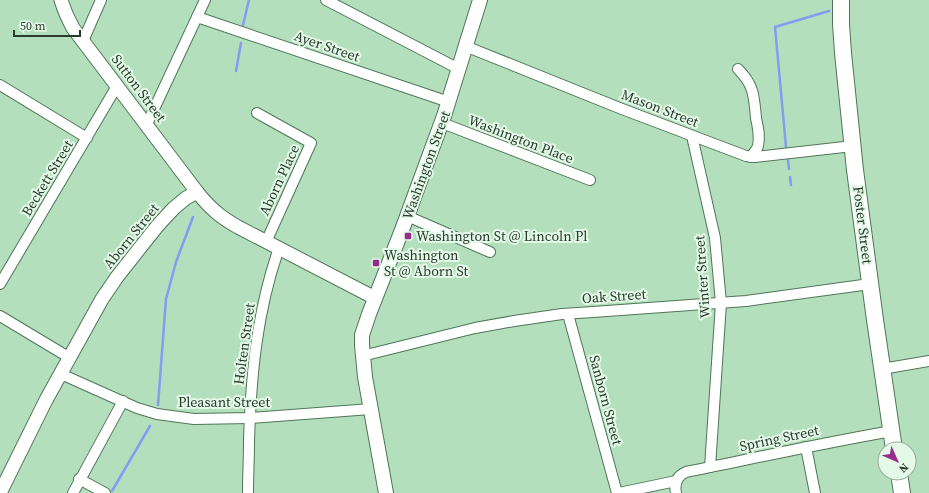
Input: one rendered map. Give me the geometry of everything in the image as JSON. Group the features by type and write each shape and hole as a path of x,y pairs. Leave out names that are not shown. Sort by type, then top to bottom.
{"main road":[{"name":"Washington Street","path":"386,493 362,356 362,335 442,123 480,0"},
{"name":"Foster Street","path":"841,0 843,53 853,146 870,284 893,441"},
{"path":"900,481 902,493"}],"street":[{"name":"Sutton Street","path":"61,0 63,9 68,19 83,41 197,192"},
{"path":"83,41 101,0"},
{"path":"146,124 204,0"},
{"path":"326,0 459,69"},
{"name":"Ayer Street","path":"196,17 449,102"},
{"name":"Mason Street","path":"466,46 622,109 746,156 764,156 853,146"},
{"path":"738,69 749,83 756,108 759,134 758,146 751,157"},
{"name":"Beckett Street","path":"0,284 117,86"},
{"path":"1,87 87,138"},
{"name":"Aborn Place","path":"257,113 311,143 266,242"},
{"name":"Washington Place","path":"442,123 590,180"},
{"name":"Winter Street","path":"692,136 715,238 721,303 710,467"},
{"path":"197,192 207,204 224,219 375,298"},
{"name":"Aborn Street","path":"0,493 46,400 102,300 117,277 159,224 174,208 186,198 197,192"},
{"path":"407,216 490,252"},
{"name":"Holten Street","path":"248,493 250,418 253,369 258,328 269,279 279,248"},
{"name":"Oak Street","path":"362,356 475,328 514,321 568,314 746,301 870,284"},
{"name":"Sanborn Street","path":"568,314 618,493"},
{"path":"0,316 70,358"},
{"path":"882,369 929,361"},
{"name":"Pleasant Street","path":"61,374 148,412 166,416 194,419 250,418 371,409"},
{"path":"72,493 123,402"},
{"name":"Spring Street","path":"676,481 681,474 686,472 892,431"},
{"path":"806,447 815,493"},
{"path":"79,479 105,493"},
{"path":"618,493 676,481 676,493"}],"waterway":[{"path":"243,25 249,0"},
{"path":"786,147 775,27 829,11"},
{"path":"236,71 241,43"},
{"path":"788,160 789,169"},
{"path":"790,177 791,185"},
{"path":"158,405 166,299 176,262 193,217"},
{"path":"112,491 150,426"}],"place":[{"name":"Washington St @ Lincoln Pl","path":"408,236"},
{"name":"Washington St @ Aborn St","path":"376,263"}]}
